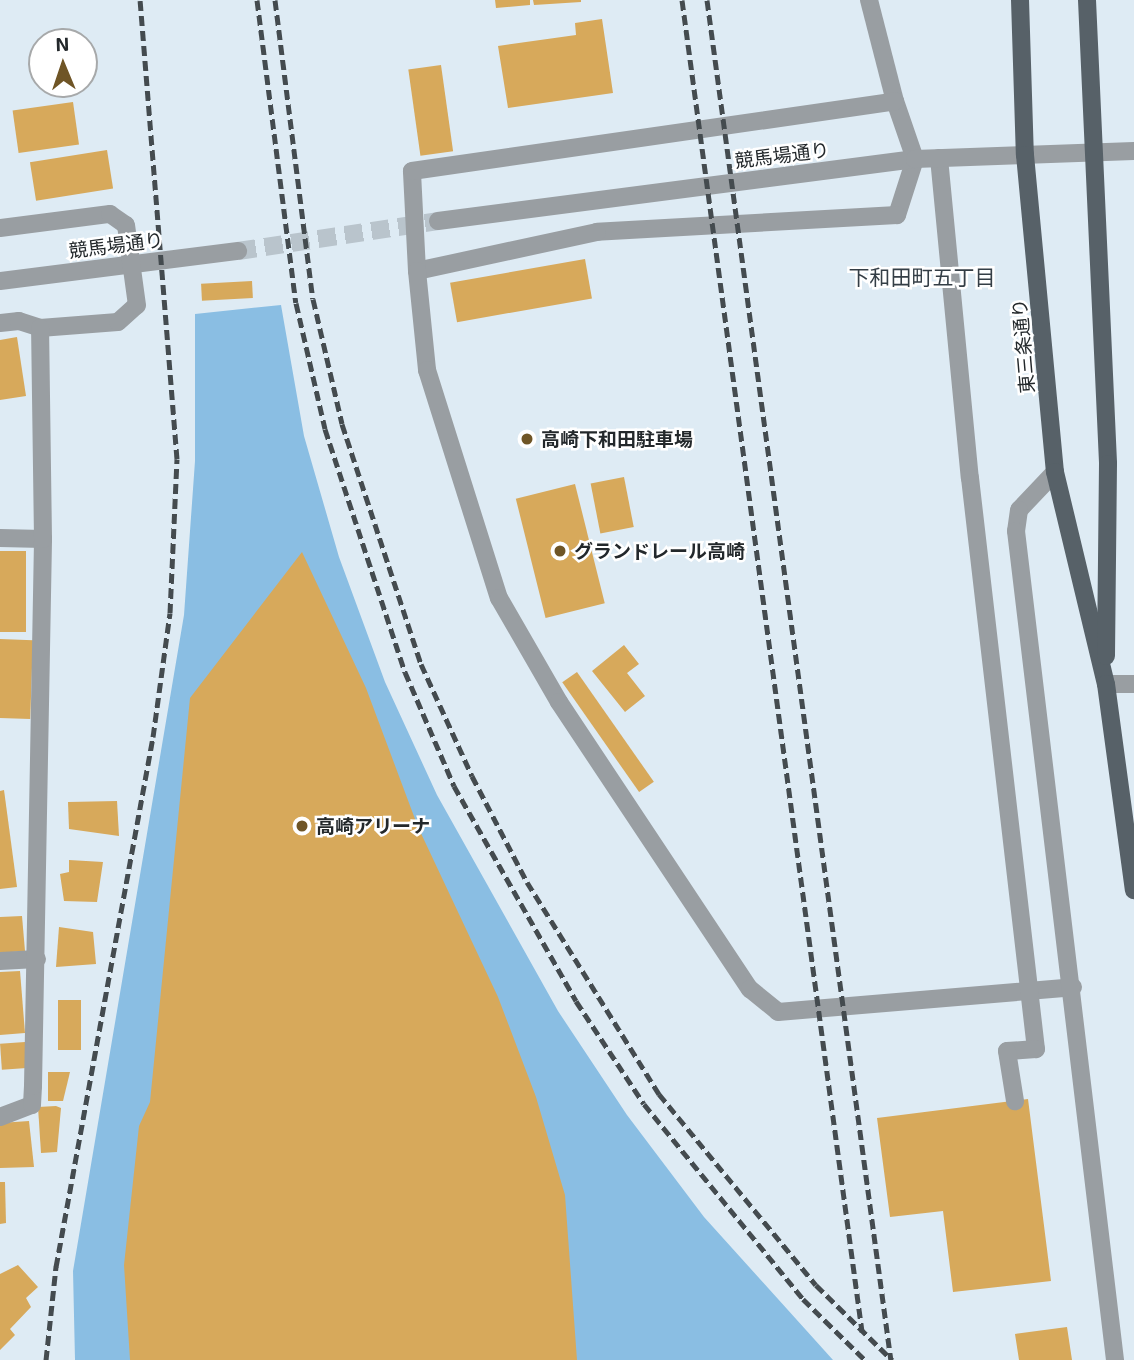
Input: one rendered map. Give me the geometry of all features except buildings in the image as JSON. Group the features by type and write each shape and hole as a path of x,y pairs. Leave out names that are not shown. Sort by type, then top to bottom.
{"main road":[{"name":"東三条通り","path":"1020,0 1025,155 1055,472 1106,684 1134,890"},
{"name":"東三条通り","path":"1087,0 1108,464 1106,684"}],"street":[{"path":"417,271 597,232 897,215 915,159 895,101 869,0"},
{"path":"895,101 412,171 417,271 427,370 499,598 559,702 750,989 778,1012 1073,987"},
{"name":"競馬場通り","path":"438,221 915,159 1134,151"},
{"path":"939,158 970,478 1036,1049 1007,1052 1015,1101"},
{"path":"0,228 110,214 126,225 137,305 118,322 40,328 19,321 0,323"},
{"name":"競馬場通り","path":"0,281 238,251"},
{"path":"0,1117 32,1105 37,959 43,539 40,328"},
{"path":"1055,472 1018,510 1016,531 1073,987 1115,1360"},
{"path":"0,538 43,539"},
{"path":"1106,684 1134,684"},
{"path":"0,961 37,959"}],"shaded area":[{"name":"高崎アリーナ","path":"281,305 304,436 339,557 385,682 437,795 558,1011 627,1115 704,1217 833,1360 75,1360 73,1271 184,615 195,461 195,314"}],"tunnel":[{"path":"238,251 438,221"}],"railway":[{"path":"46,1360 56,1267 153,737 170,613 177,459 140,0"},
{"path":"257,0 296,303 325,429 405,672 454,786 576,1001 644,1104 803,1299 865,1360"},
{"path":"275,0 313,299 342,424 421,664 472,776 527,882 659,1094 816,1285 892,1360"},
{"path":"682,0 862,1332"},
{"path":"707,0 891,1360"}],"place":[{"name":"高崎下和田駐車場","path":"527,439"},
{"name":"グランドレール高崎","path":"560,551"},
{"name":"高崎アリーナ","path":"302,826"}],"district":[{"name":"下和田町五丁目","path":"922,277"}]}
